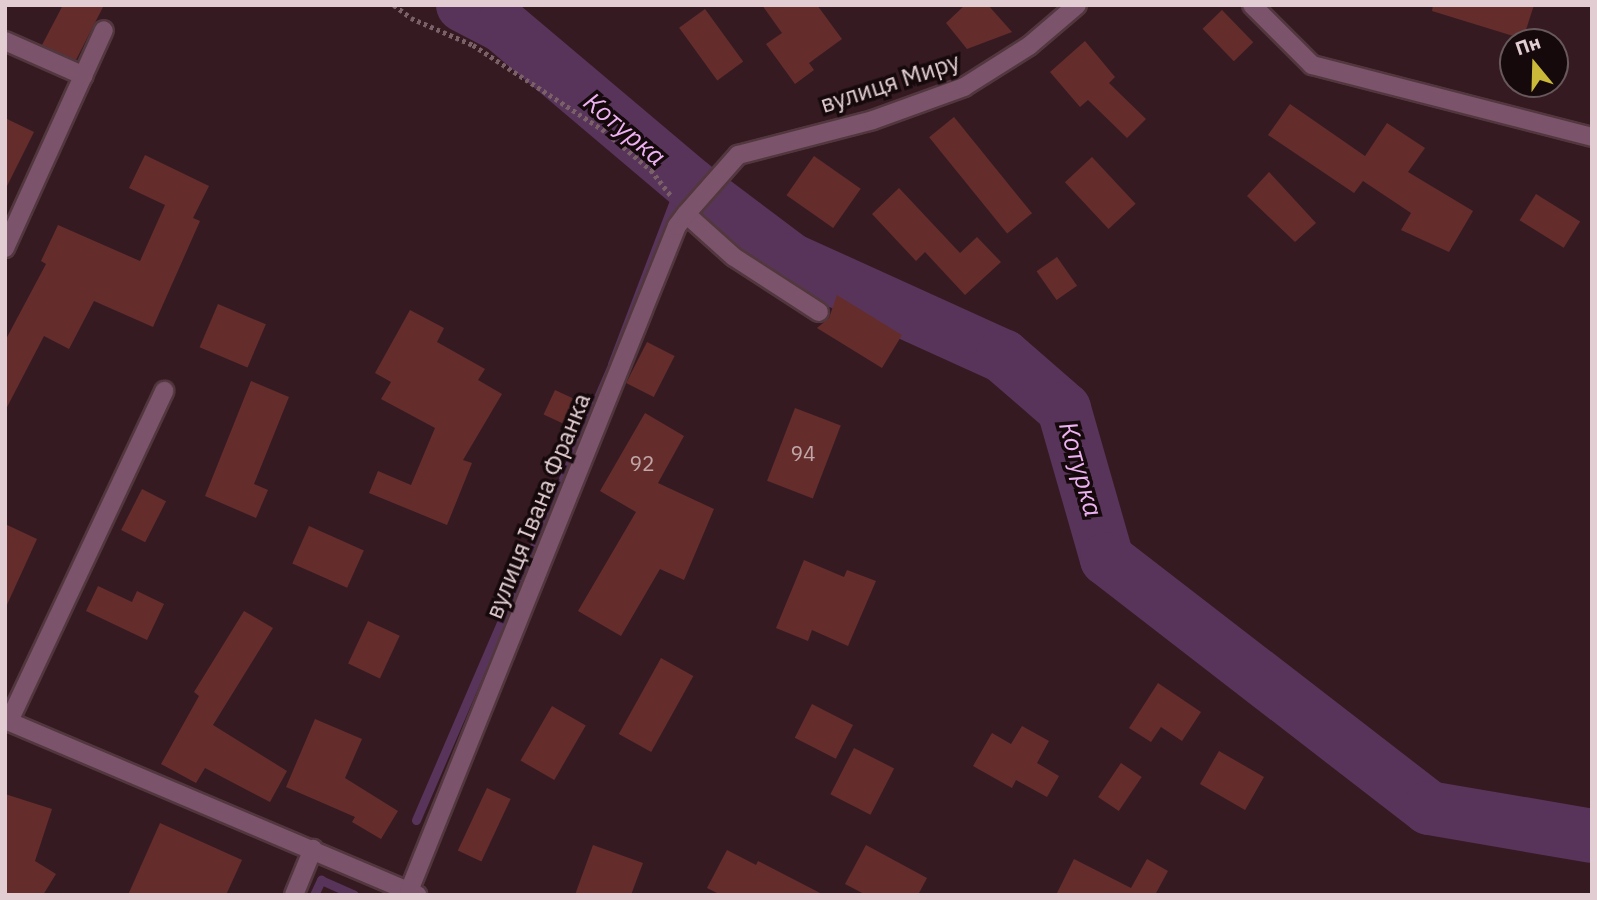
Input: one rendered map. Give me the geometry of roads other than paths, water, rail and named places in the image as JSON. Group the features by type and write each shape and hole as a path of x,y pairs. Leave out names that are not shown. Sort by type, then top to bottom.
{"street":[{"name":"вулиця Миру","path":"738,155 873,120 964,87 1029,46 1077,5"},
{"path":"1252,5 1312,65 1592,137"},
{"path":"5,248 104,30"},
{"path":"5,41 84,76"},
{"name":"вулиця Івана Франка","path":"7,720 413,893 672,239 686,214 738,155"},
{"path":"686,214 734,257 819,312"},
{"path":"7,720 164,391"},
{"path":"294,895 313,849"}],"waterway":[{"name":"Котурка","path":"463,5 503,26 690,184 791,260 1003,356 1064,409 1107,559 1429,808 1592,836"},
{"path":"416,820 612,364 674,201"},
{"path":"314,895 321,880 354,895"}]}
